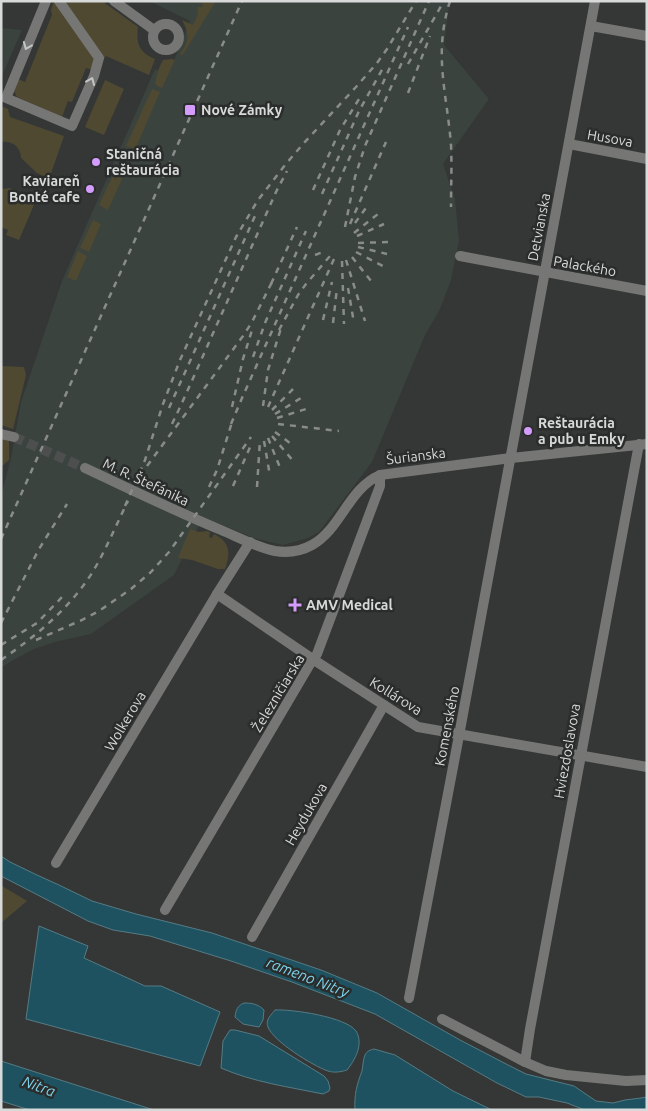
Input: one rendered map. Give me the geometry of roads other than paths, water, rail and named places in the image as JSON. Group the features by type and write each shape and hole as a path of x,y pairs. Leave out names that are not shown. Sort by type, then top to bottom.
{"street":[{"path":"46,1 6,98 72,126 94,76 99,58 59,1"},
{"path":"114,1 154,30"},
{"name":"Detvianska","path":"511,458 595,1"},
{"path":"591,26 647,36"},
{"name":"Husova","path":"569,144 647,158"},
{"name":"Palackého","path":"460,256 647,291"},
{"path":"1,434 14,437"},
{"name":"Šurianska","path":"196,520 272,550 283,552 297,551 313,545 328,533 365,483 380,475 511,458 643,444"},
{"name":"Hviezdoslavova","path":"525,1062 580,755 643,444"},
{"name":"Komenského","path":"409,998 511,458"},
{"name":"M. R. Štefánika","path":"85,468 196,520"},
{"name":"Železničiarska","path":"165,910 317,654 380,486 380,475"},
{"path":"217,594 250,542"},
{"name":"Kollárova","path":"217,594 314,660 418,726 647,767"},
{"name":"Wolkerova","path":"56,863 217,594"},
{"name":"Heydukova","path":"252,938 384,705"},
{"path":"442,1019 546,1071 626,1081 647,1080"}],"water":[{"name":"rameno Nitry","path":"1,856 92,901 212,933 321,970 377,993 460,1040 526,1074 574,1086 596,1101 613,1103 647,1097 647,1110 585,1110 567,1103 539,1097 526,1097 497,1083 375,1014 231,961 150,936 113,930 88,921 1,876"},
{"path":"39,926 88,946 84,958 145,986 161,986 220,1012 200,1066 26,1019"},
{"path":"244,1003 255,1004 264,1010 263,1020 259,1027 243,1024 235,1017 237,1008"},
{"path":"275,1010 318,1015 350,1026 356,1031 359,1041 358,1052 353,1062 347,1070 333,1072 304,1059 285,1046 271,1033 267,1024"},
{"path":"230,1030 259,1036 324,1076 328,1081 329,1091 323,1094 258,1081 221,1068 223,1041"},
{"path":"374,1049 395,1055 453,1091 492,1110 355,1110 356,1090 364,1057"},
{"name":"Nitra","path":"1,1061 154,1110 30,1110 1,1101"}],"tunnel":[{"path":"14,437 85,468"}],"railway":[{"path":"1,539 242,1"},
{"path":"125,506 145,460 163,404 180,360 236,237 258,200 285,165 377,63 416,1"},
{"path":"345,227 355,177 365,146 429,1"},
{"path":"408,64 444,1"},
{"path":"450,1 442,39 442,56 451,145 451,207"},
{"path":"231,424 408,27"},
{"path":"408,93 430,36"},
{"path":"322,194 359,111 383,68"},
{"path":"313,190 340,130 359,99"},
{"path":"350,224 386,142"},
{"path":"172,424 287,171"},
{"path":"355,223 368,205"},
{"path":"354,233 378,214"},
{"path":"169,408 255,216"},
{"path":"357,236 384,224"},
{"path":"271,284 297,227"},
{"path":"253,357 265,323 306,231"},
{"path":"358,243 388,242"},
{"path":"358,247 387,254"},
{"path":"315,255 326,251"},
{"path":"356,252 383,266"},
{"path":"279,330 298,295 330,256"},
{"path":"352,257 371,281"},
{"path":"268,407 334,259"},
{"path":"346,260 365,321"},
{"path":"342,261 344,324"},
{"path":"147,466 243,336 274,278"},
{"path":"323,320 332,282"},
{"path":"333,323 337,288"},
{"path":"348,288 354,323"},
{"path":"263,406 268,370 282,325"},
{"path":"232,407 252,330"},
{"path":"272,410 293,389"},
{"path":"275,414 301,398"},
{"path":"277,418 306,409"},
{"path":"209,487 217,470 233,419"},
{"path":"278,424 339,431"},
{"path":"275,432 290,443"},
{"path":"272,436 295,463"},
{"path":"36,640 99,611 131,589 151,572 169,552 251,437"},
{"path":"268,438 281,470"},
{"path":"257,487 260,440"},
{"path":"264,441 270,476"},
{"path":"233,486 251,445"},
{"path":"1,660 51,621 83,586 102,555 128,501"},
{"path":"1,623 39,549 67,504"},
{"path":"1,645 37,623 65,594"}],"place":[{"name":"Nové Zámky","path":"190,110"},
{"name":"Staničná reštaurácia","path":"96,162"},
{"name":"Kaviareň Bonté cafe","path":"90,189"},
{"name":"Reštaurácia a pub u Emky","path":"528,431"},
{"name":"AMV Medical","path":"295,605"}]}
